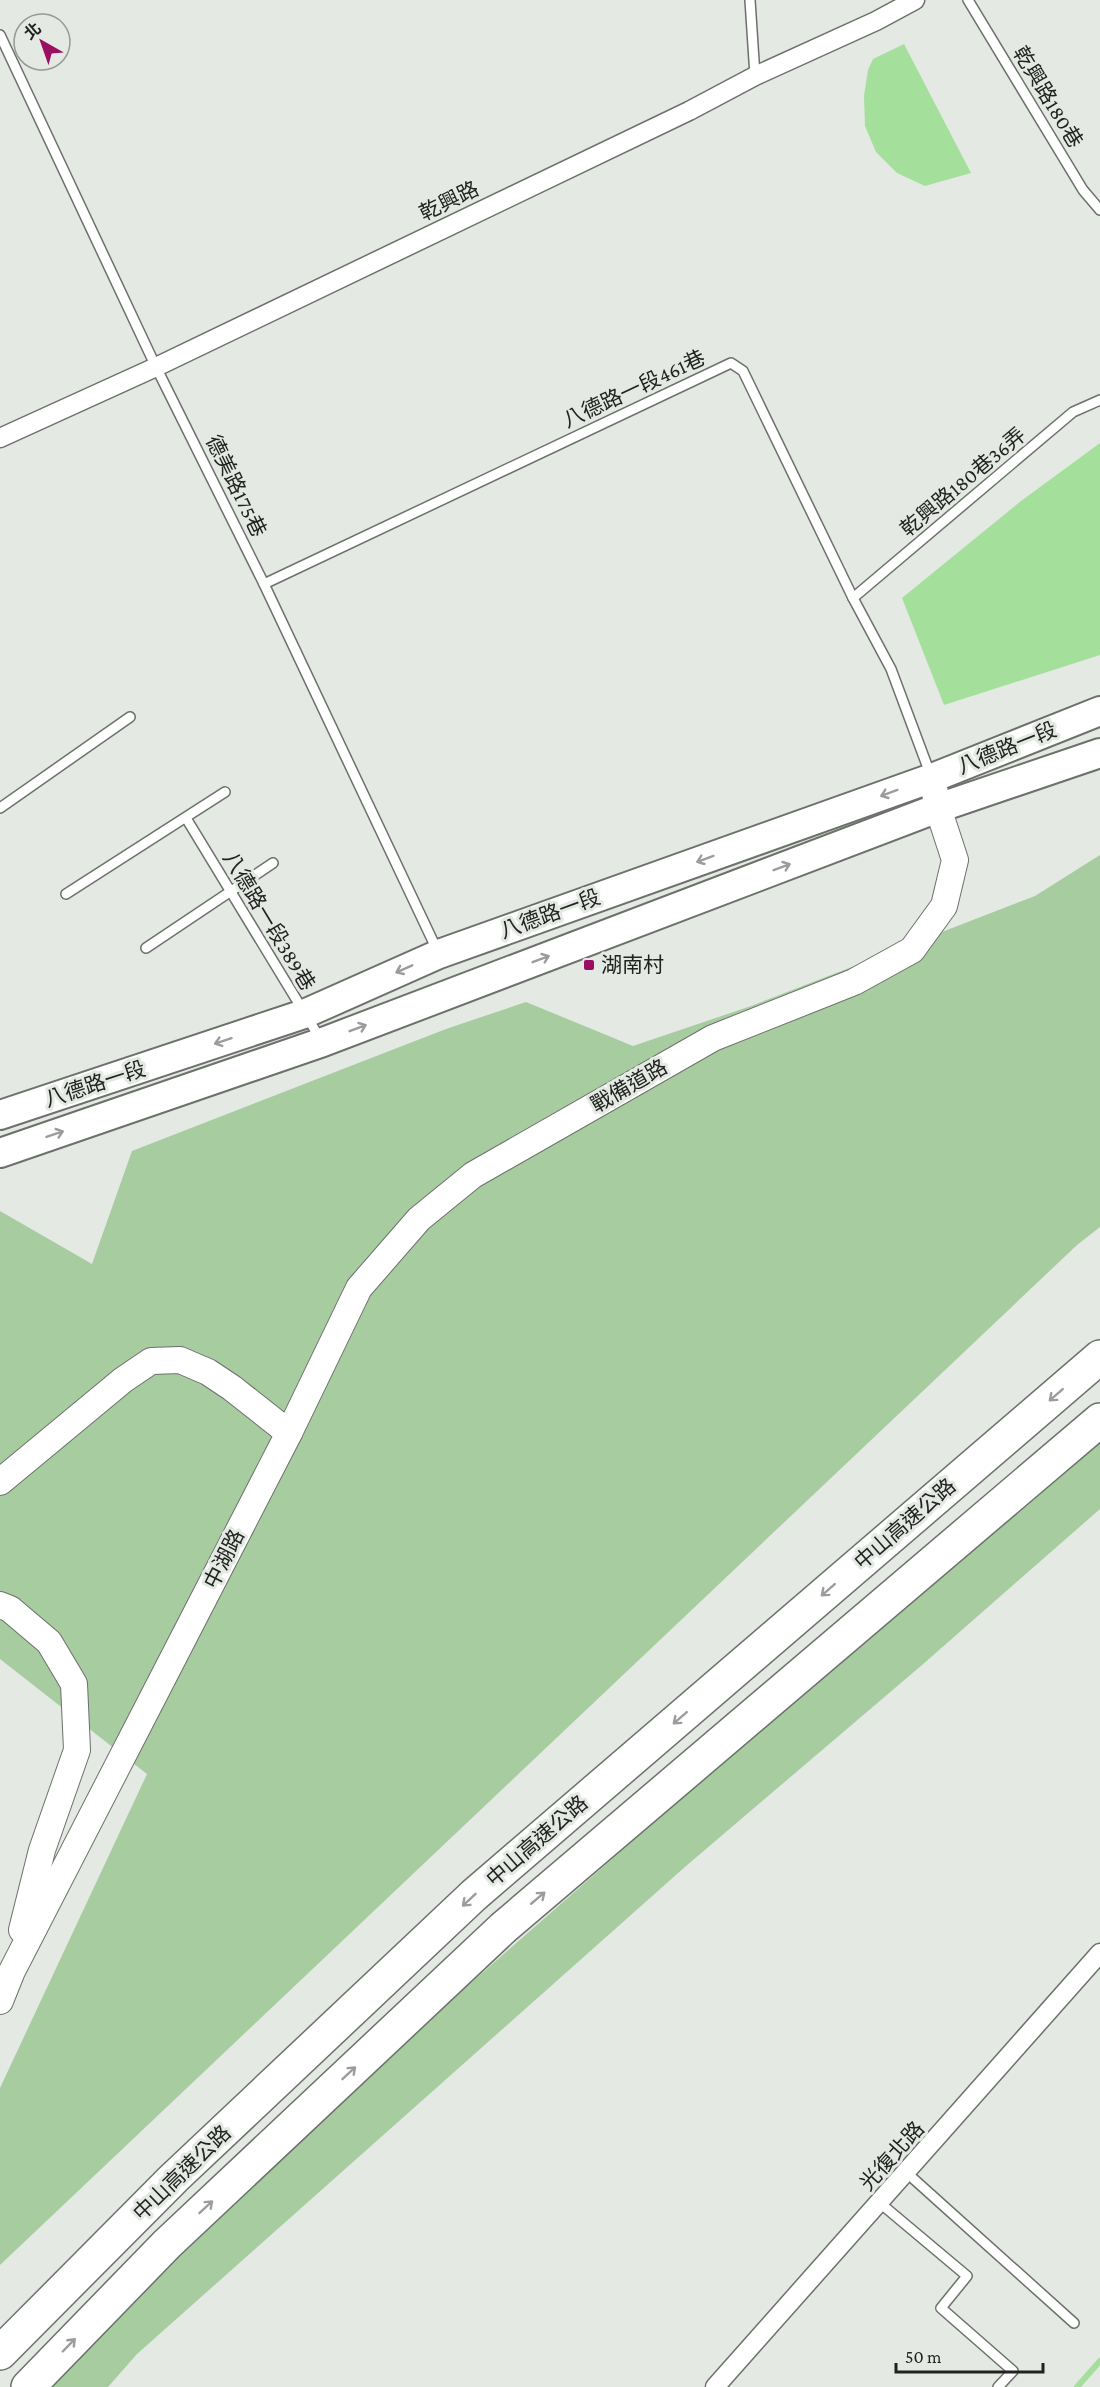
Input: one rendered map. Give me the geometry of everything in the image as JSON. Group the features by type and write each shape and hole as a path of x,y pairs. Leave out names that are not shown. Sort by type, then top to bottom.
{"highway":[{"name":"中山高速公路","path":"0,2354 174,2178 474,1895 1100,1357"},
{"name":"中山高速公路","path":"28,2387 167,2244 503,1928 1100,1420"}],"main road":[{"name":"八德路一段","path":"0,1115 304,1014 439,954 932,778 1100,711"},
{"name":"八德路一段","path":"0,1153 323,1042 938,808 1100,753"}],"street":[{"name":"乾興路","path":"0,438 156,367 689,111 755,76 876,21 915,0"},
{"name":"戰備道路","path":"289,1433 359,1288 419,1219 473,1175 713,1038 854,982 912,950 944,906 955,860 938,808 932,778"},
{"path":"0,1482 123,1380 151,1361 180,1360 208,1372 289,1433"},
{"name":"中湖路","path":"0,2001 12,1971 289,1433"},
{"path":"0,1605 10,1609 49,1642 74,1684 77,1750 42,1850 12,1971"},
{"name":"光復北路","path":"715,2387 1100,1953"}],"lane":[{"path":"750,0 755,76"},
{"name":"乾興路180巷","path":"968,0 1083,190 1100,210"},
{"name":"德美路175巷","path":"0,35 156,367 264,584 439,954"},
{"name":"八德路一段461巷","path":"264,584 731,363 743,371 853,597 891,669 932,778"},
{"name":"乾興路180巷36弄","path":"853,597 1073,412 1100,400"},
{"path":"0,808 130,717"},
{"path":"66,894 225,792"},
{"name":"八德路一段389巷","path":"186,818 323,1042"},
{"path":"146,948 273,863"},
{"path":"907,2173 1074,2323"},
{"path":"880,2203 967,2276 941,2308 1013,2371 998,2387"}],"shaded area":[{"path":"904,44 971,173 925,186 897,173 876,152 865,126 864,96 868,70 873,59"},
{"path":"1100,443 1100,655 944,705 902,598 1021,501"},
{"path":"1100,855 1100,1227 1077,1245 0,2265 0,2088 147,1774 0,1659 0,1211 92,1264 132,1151 446,1029 526,1002 633,1046 751,1006 1035,896"},
{"path":"1100,1441 1100,1509 922,1665 686,1866 137,2354 108,2387 36,2387 172,2245 790,1703"}],"waterway":[{"path":"1077,2387 1100,2361"}],"place":[{"name":"湖南村","path":"589,965"}]}
